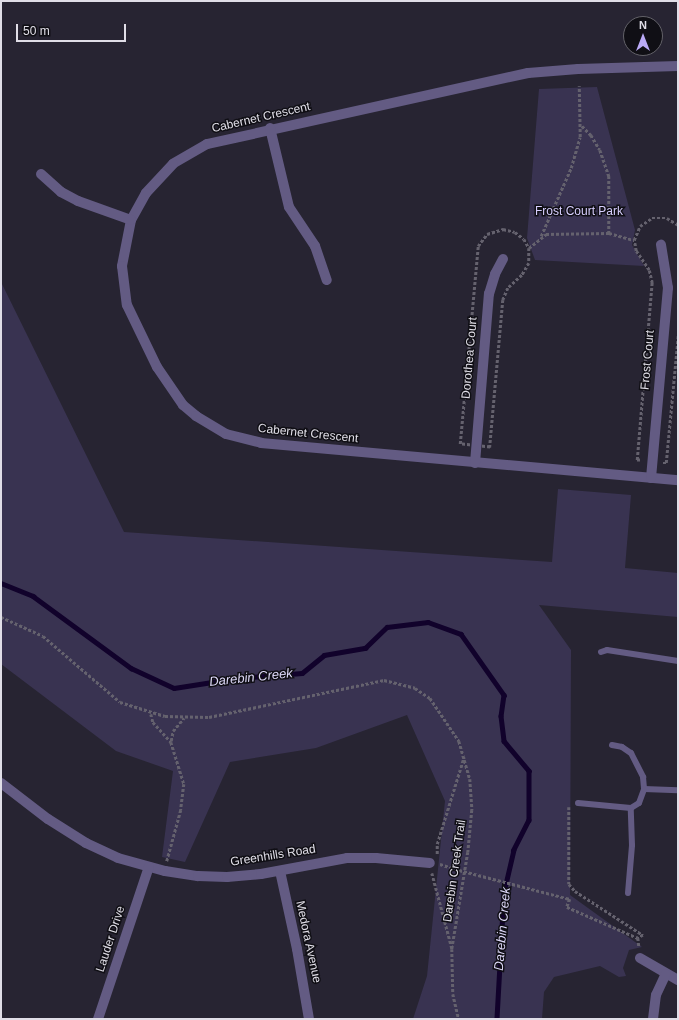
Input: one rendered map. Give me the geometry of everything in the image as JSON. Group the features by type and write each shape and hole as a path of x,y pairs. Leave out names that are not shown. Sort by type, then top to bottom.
{"street":[{"name":"Cabernet Crescent","path":"678,66 578,69 528,73 227,138 189,152 158,177 131,220 122,266 127,305 157,367 183,405 196,416 226,434 261,443 678,480"},
{"path":"270,128 289,207 314,246 327,280"},
{"path":"41,174 61,192 78,201 131,220"},
{"name":"Frost Court","path":"651,478 668,288 661,245"},
{"name":"Dorothea Court","path":"474,463 489,294 495,274 503,259"},
{"name":"Greenhills Road","path":"1,783 48,819 86,843 118,858 165,871 198,876 227,877 280,871 347,858 376,858 430,863"},
{"name":"Lauder Drive","path":"98,1019 149,867"},
{"name":"Medora Avenue","path":"280,871 297,949 309,1019"},
{"path":"640,958 666,974 677,978"},
{"path":"653,1019 656,995 666,974"}],"lane":[{"path":"601,652 607,650 678,660"},
{"path":"578,803 631,808 639,803 644,789 643,777 631,753 622,747 612,745"},
{"path":"644,789 678,790"},
{"path":"628,893 632,845 631,808"}],"path":[{"path":"529,248 541,236 571,168 581,125 579,86"},
{"path":"581,125 591,135 600,150 609,176 609,233"},
{"path":"541,236 609,233 634,240 640,226 652,218 667,218 678,225"},
{"name":"Darebin Creek Trail","path":"1,617 43,636 120,702 151,714 184,718 209,717 277,704 370,682 398,682 415,688 430,698 453,730 464,756 470,779 472,810 468,852 452,949 453,994 459,1019"},
{"path":"151,714 153,722 171,742 182,770 184,790 181,810 165,871"},
{"path":"171,742 173,731 184,718"},
{"path":"464,756 437,847 438,863 459,870 570,899 567,906 638,938"},
{"path":"578,803 569,807 569,884 575,891 643,936 638,938"},
{"path":"430,863 441,915 452,949"},
{"path":"638,938 640,958"}],"green space":[{"name":"Frost Court Park","path":"597,87 635,230 632,245 644,266 535,260 527,238 539,89"},
{"path":"1,282 124,532 552,562 558,489 631,495 625,568 678,573 678,617 539,605 571,650 570,895 642,947 629,950 623,968 626,976 619,977 600,966 554,977 544,992 542,1019 413,1019 427,976 445,801 407,715 316,748 230,762 185,862 162,857 173,771 116,751 1,664"}],"waterway":[{"name":"Darebin Creek","path":"1,583 33,596 131,668 174,688 237,678 302,673 324,655 365,648 387,627 428,622 461,634 504,695 501,716 504,741 529,771 529,820 514,850 504,893 497,1019"}]}
